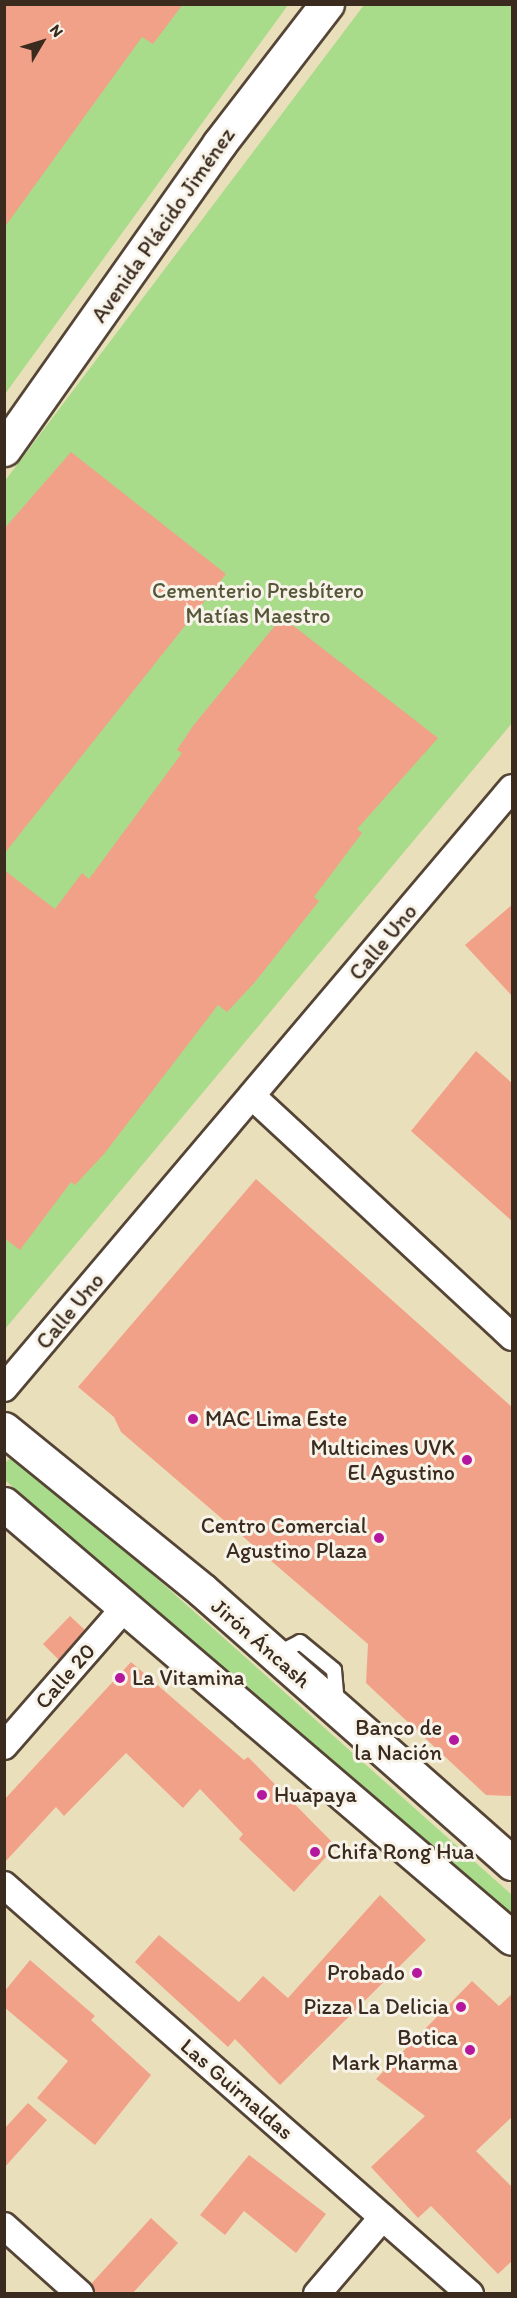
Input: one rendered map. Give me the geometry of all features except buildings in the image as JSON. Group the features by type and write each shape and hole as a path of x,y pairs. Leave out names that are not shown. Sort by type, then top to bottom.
{"main road":[{"name":"Avenida Plácido Jiménez","path":"4,449 219,144 327,4"},
{"name":"Jirón Áncash","path":"4,1429 275,1655 512,1863"},
{"path":"4,1504 513,1938"}],"street":[{"name":"Calle Uno","path":"4,1388 513,788"},
{"path":"253,1097 513,1337"},
{"name":"Calle 20","path":"4,1746 126,1606"},
{"name":"Las Guirnaldas","path":"4,1885 470,2294"},
{"path":"317,2294 383,2217"},
{"path":"4,2226 80,2294"}],"green space":[{"path":"5,5 288,5 5,394"},
{"name":"Cementerio Presbítero Matías Maestro","path":"364,5 512,5 512,723 5,1329 4,482"},
{"path":"16,1453 512,1895 512,1929 5,1480 5,1463"}],"place":[{"name":"MAC Lima Este","path":"193,1419"},
{"name":"Multicines UVK El Agustino","path":"467,1460"},
{"name":"Centro Comercial Agustino Plaza","path":"379,1538"},
{"name":"La Vitamina","path":"120,1678"},
{"name":"Banco de la Nación","path":"454,1740"},
{"name":"Huapaya","path":"262,1795"},
{"name":"Chifa Rong Hua","path":"315,1852"},
{"name":"Probado","path":"417,1973"},
{"name":"Pizza La Delicia","path":"461,2007"},
{"name":"Botica Mark Pharma","path":"470,2050"}]}
